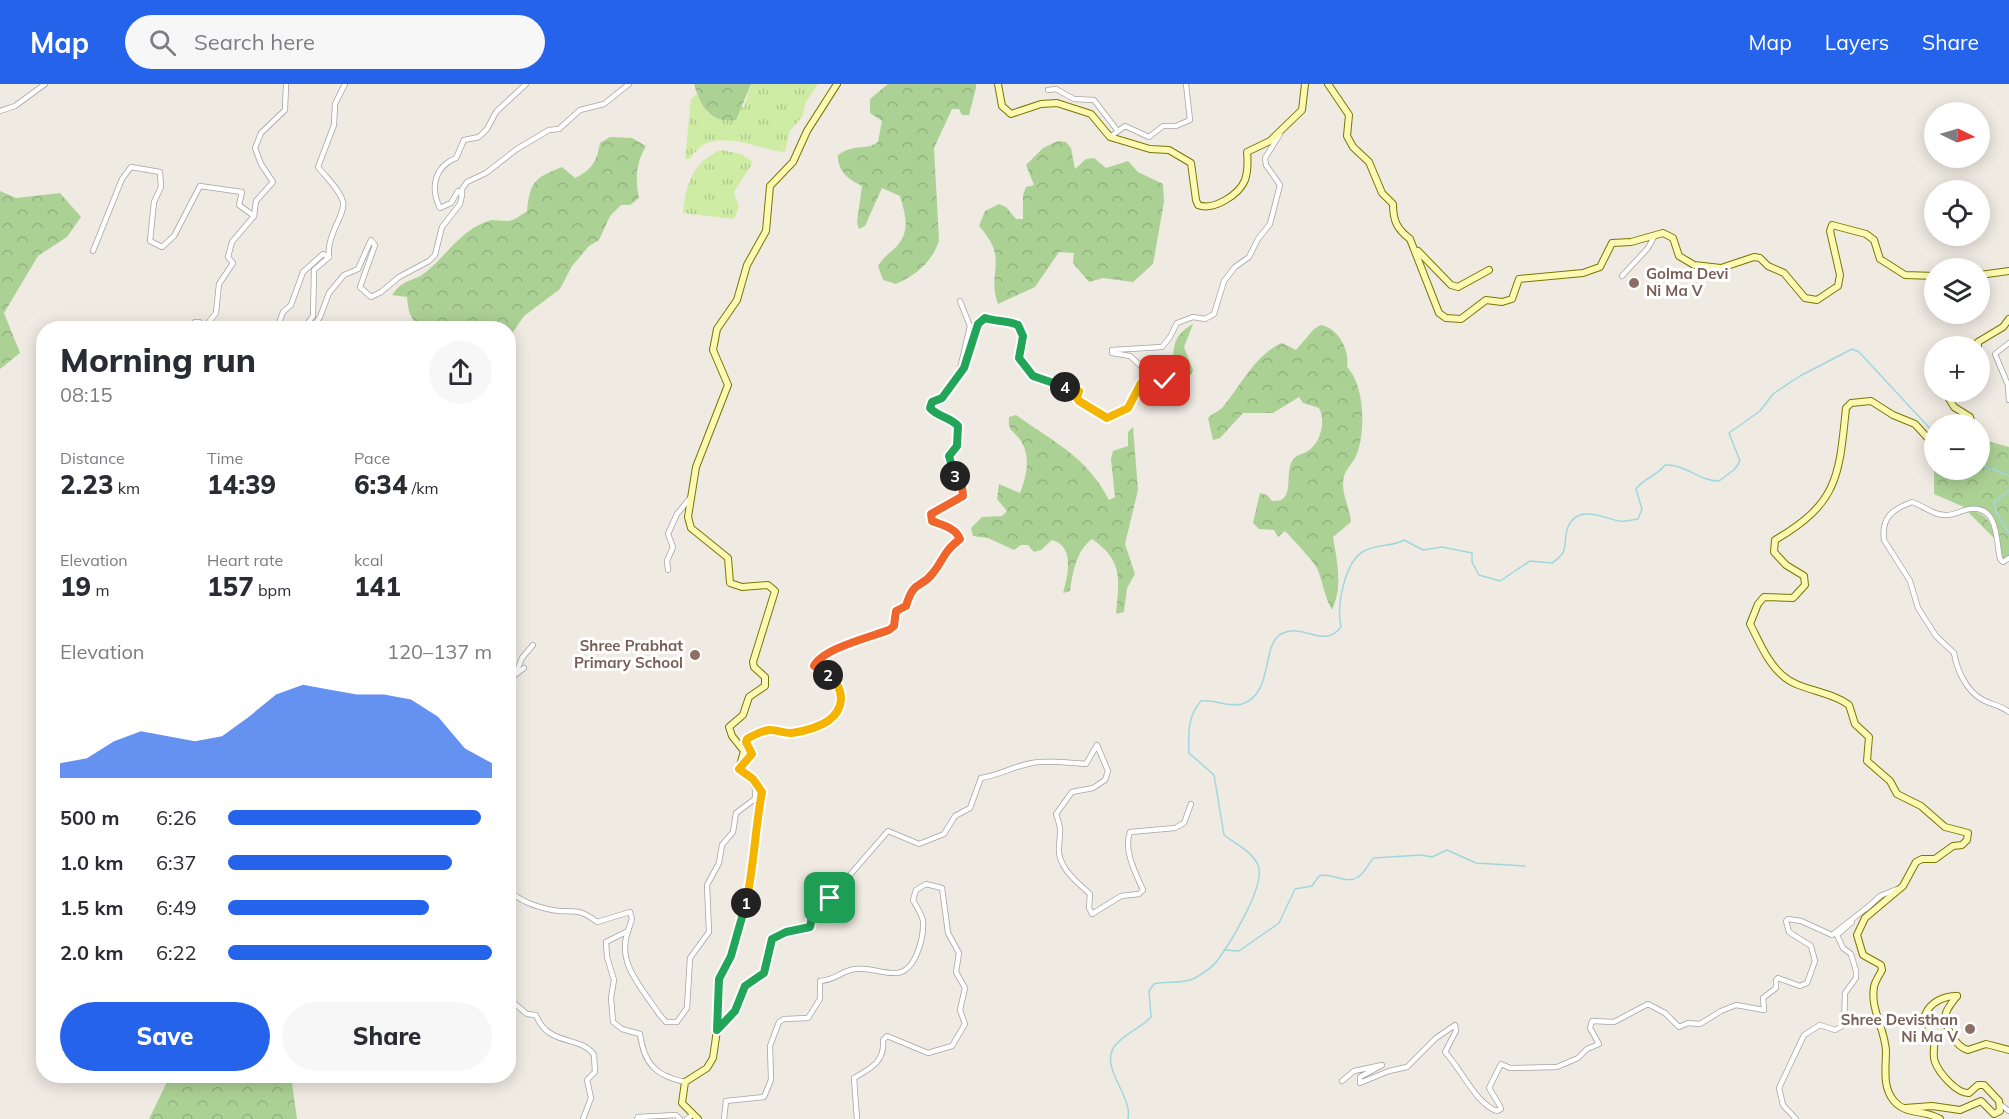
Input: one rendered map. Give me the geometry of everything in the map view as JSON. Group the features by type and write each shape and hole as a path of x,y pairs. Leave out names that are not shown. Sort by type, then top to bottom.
{"main road":[{"path":"692,1117 681,1102 686,1082 710,1064 717,1030 719,979 731,956 743,916 758,830 758,811 762,792 753,779 739,769 744,751 732,736 729,727 743,715 749,697 765,686 765,677 754,667 753,662 775,591 768,585 742,587 730,584 728,558 688,523 696,467 728,386 713,350 717,329 737,300 747,265 766,231 770,186 793,162 807,131 837,84"},
{"path":"998,84 1002,106 1011,114 1041,104 1057,103 1091,114 1110,136 1150,149 1169,150 1181,154 1191,163 1196,200 1198,205 1203,207 1218,204 1234,194 1244,183 1248,168 1247,152 1270,141 1302,110 1305,84"},
{"path":"1328,84 1349,115 1347,135 1353,147 1369,162 1382,193 1394,204 1394,218 1400,231 1410,239 1414,247 1439,313 1453,319 1461,319 1486,300 1502,302 1512,298 1519,279 1583,273 1600,267 1612,243 1620,240 1631,242 1663,233 1673,238 1679,256 1695,265 1720,268 1754,257 1760,258 1768,266 1784,273 1805,298 1817,300 1838,286 1840,275 1830,231 1832,225 1866,234 1874,240 1880,259 1905,274 1924,275"},
{"path":"1414,247 1451,285 1458,287 1489,270"},
{"path":"1990,273 2009,270"},
{"path":"1988,336 2003,327 2009,320"},
{"path":"1924,434 1915,424 1893,415 1871,401 1851,403 1846,408 1839,472 1834,486 1810,516 1775,540 1774,552 1786,565 1804,576 1805,585 1793,598 1764,597 1758,604 1750,624 1772,665 1783,677 1804,687 1828,692 1848,704 1856,724 1869,737 1867,761 1890,782 1897,794 1921,806 1945,827 1968,833 1962,844 1953,846 1935,859 1922,859 1916,862 1906,882 1865,918 1857,935 1860,951 1881,965 1882,970 1874,986 1874,998 1886,1050 1884,1068 1892,1099 1907,1112 1932,1115 1940,1119"},
{"path":"1949,402 1966,414"},
{"path":"1905,1108 1932,1106 1960,1110 1981,1101 1994,1114 2000,1111 2001,1105 1984,1085 1978,1085 1969,1093 1962,1092 1937,1065 1933,1055 1934,1042 1926,1022 1928,1010 1948,996 1957,996 1946,1012 1946,1019 1955,1043 1968,1050 1986,1044 2009,1050"}],"street":[{"path":"0,111 15,106 45,84"},
{"path":"210,321 216,313 219,284 233,263 228,257 232,242 254,216 256,201 273,182 261,164 255,148 261,133 285,110 286,84"},
{"path":"309,321 313,316 314,270 329,257 331,234 344,208 343,200 318,167 334,125 335,104 345,84"},
{"path":"462,195 458,191 451,203 440,208 434,196 436,176 440,168 444,163 456,158 464,140 479,136 487,129 496,112 526,84"},
{"path":"317,321 329,293 344,275 358,269 371,240 375,245 360,287 370,297 435,255 442,227 459,204 462,189 475,176 486,173 549,130 559,129 580,111 604,104 629,84"},
{"path":"1110,136 1125,126 1149,137 1163,126 1176,126 1190,120 1186,84"},
{"path":"1048,90 1056,90 1074,99 1094,100 1117,130"},
{"path":"739,766 752,754 746,742 747,739 770,730 790,733 825,723 836,716 841,701 837,684 814,666 816,661 832,651 889,630 894,626 896,611 906,606 914,588 931,577 945,551 960,539 958,534 949,527 932,521 931,514 963,496 962,486 952,472 949,456 957,446 958,426 954,420 935,414 930,408 957,380 964,368 978,324 985,318 997,322 1007,320 1018,325 1023,336 1019,358 1033,376 1079,391 1077,398 1079,401 1107,418 1128,408 1141,383 1158,387 1172,385 1160,378 1153,369 1141,366 1130,356 1112,353 1112,350 1162,347 1170,338 1177,323 1192,317 1205,319 1214,314 1224,281 1235,267 1249,257 1270,224 1280,185 1266,165 1265,158 1282,129"},
{"path":"93,250 122,179 131,167 160,172 160,187 154,202 150,241 162,247 174,236 200,186 242,192 239,205 254,216"},
{"path":"1622,276 1648,248 1655,235"},
{"path":"280,321 283,312 291,305 303,272 323,254 329,257"},
{"path":"957,380 970,326 960,301"},
{"path":"2009,343 1995,354 2008,385 2009,400"},
{"path":"668,570 667,561 673,547 668,534 677,514 692,495"},
{"path":"2009,558 2003,562 2000,559 1996,525 1984,512 1970,509 1946,516 1912,502 1896,508 1887,517 1884,540 1910,581 1918,608 1936,636 1954,653 1955,664 1970,689 1982,700 1999,704 2009,712"},
{"path":"516,673 522,658 533,645"},
{"path":"516,673 525,668"},
{"path":"717,1030 735,1011 745,986 764,973 772,939 786,932 810,927 813,912 830,898 888,831 919,844 944,834 955,816 970,808 981,778 1001,775 1012,768 1034,762 1086,764 1097,745 1107,771 1105,780 1093,788 1072,792 1056,814 1062,832 1058,850 1069,876 1090,894 1089,908 1092,914 1121,896 1139,894 1143,890 1132,866 1128,838 1130,832 1175,828 1184,823 1191,804"},
{"path":"516,895 530,905 553,910 580,911 597,922 630,912 632,919 624,946 625,962 659,1014 666,1022 676,1022 687,1008 690,958 709,932 707,885 719,863 722,845 733,832 736,813 756,799 755,788 748,775"},
{"path":"724,1119 726,1101 764,1097 769,1089 770,1046 779,1022 784,1019 808,1018 819,999 820,981 834,980 846,971 856,969 871,968 896,973 904,970 911,963 921,943 923,920 913,900 916,890 926,884 942,888 948,933 959,953 956,972 965,988 960,1010 965,1024 952,1046 928,1053 887,1036 883,1040 884,1050 880,1062 854,1078 857,1119"},
{"path":"1796,1119 1783,1105 1779,1089 1804,1035 1820,1025 1836,1030 1844,1025 1845,993 1856,978 1851,954 1843,948 1837,936 1880,896 1897,889"},
{"path":"1342,1081 1354,1071 1382,1065 1360,1077 1360,1083 1382,1073 1407,1067 1436,1038 1455,1025 1456,1031 1446,1052 1467,1077 1475,1096 1497,1111 1501,1109 1500,1106 1489,1088 1502,1064 1510,1068 1557,1067 1578,1059 1587,1049 1599,1044 1590,1028 1592,1021 1614,1022 1648,1004 1665,1013 1679,1027 1688,1023 1700,1024 1736,1005 1764,1010 1763,998 1776,988 1778,978 1800,986 1807,983 1815,961 1811,946 1792,935 1786,921 1801,921 1832,935 1869,906"},
{"path":"628,931 606,942 607,957 614,980 610,998 613,1022 622,1029 640,1034 644,1058 666,1078 686,1082"},
{"path":"516,1005 527,1014 536,1015 544,1030 550,1034 586,1047 594,1054 595,1072 586,1080 590,1103 583,1119"},
{"path":"2001,1105 2009,1111"},
{"path":"638,1119 638,1117 662,1114 676,1115 680,1119"}],"green space":[{"path":"694,84 751,84 736,120 727,121 708,112"},
{"path":"751,84 818,84 806,102 802,117 790,131 785,152 722,140 703,145 689,159 685,159 691,99 697,94 708,113 744,107"},
{"path":"888,84 976,84 969,115 962,115 959,109 952,109 934,148 939,241 936,249 922,267 910,277 896,284 883,280 878,266 899,243 905,231 906,224 900,196 882,188 865,226 859,229 857,222 862,186 845,174 838,161 838,155 844,151 874,145 878,142 882,121 870,113 870,99"},
{"path":"610,137 632,138 646,146 637,171 639,198 630,205 621,205 610,216 599,240 589,246 572,266 560,289 524,316 516,328 516,321 414,321 410,314 407,297 392,295 405,283 426,272 472,229 492,220 512,220 527,211 532,187 546,174 562,167 575,178 586,172 595,160 600,143"},
{"path":"1058,141 1066,142 1071,148 1075,169 1086,159 1094,158 1106,168 1128,161 1138,172 1163,184 1164,202 1153,264 1133,282 1103,278 1089,282 1073,263 1074,253 1059,252 1035,287 998,304 994,283 996,265 993,248 979,226 985,211 999,204 1006,207 1016,219 1023,219 1023,195 1026,187 1034,185 1026,165 1043,148"},
{"path":"721,150 741,154 753,162 734,192 739,207 734,219 683,213 686,193 693,175 704,160"},
{"path":"0,191 16,198 60,193 81,217 67,237 38,256 4,313 20,353 0,369"},
{"path":"1193,324 1184,347 1193,370 1191,375 1171,372 1177,339 1185,329"},
{"path":"1321,325 1333,330 1345,347 1347,367 1357,385 1362,410 1359,446 1355,459 1345,473 1343,482 1351,522 1333,537 1338,583 1332,610 1317,568 1297,544 1285,531 1278,537 1274,530 1259,529 1253,523 1260,493 1267,495 1272,501 1284,498 1287,493 1292,461 1316,443 1322,425 1319,408 1303,403 1299,397 1273,413 1243,413 1220,438 1213,440 1208,418 1223,407 1264,355 1282,343 1296,350 1314,329"},
{"path":"1016,415 1080,461 1091,472 1109,500 1115,497 1111,459 1113,451 1128,446 1128,432 1133,427 1138,490 1125,544 1135,574 1127,588 1124,612 1116,614 1118,581 1114,563 1110,555 1092,539 1079,556 1070,591 1063,593 1068,562 1064,548 1059,543 1052,540 1041,550 1034,552 1028,545 1021,545 1014,550 988,538 973,536 971,528 982,517 1002,516 1007,511 997,499 999,484 1020,493 1026,472 1027,457 1018,437 1010,429 1009,417"},
{"path":"1990,442 2009,447 2009,556 2003,559 1996,524 1983,511 1966,508 1934,494 1934,480 1990,480"},
{"path":"1967,511 1979,513 1988,520 1997,541"},
{"path":"167,1083 292,1083 297,1119 149,1119"}],"waterway":[{"path":"1128,1119 1126,1101 1111,1064 1114,1047 1151,1017 1149,991 1154,984 1190,980 1215,964 1230,942 1252,900 1259,874 1258,865 1252,856 1224,835 1214,775 1189,753 1191,718 1201,701 1237,705 1252,699 1263,680 1271,648 1281,634 1298,631 1327,636 1341,627 1341,596 1347,574 1357,556 1374,547 1395,544 1404,540 1423,550 1442,547 1472,553 1472,562 1479,575 1500,581 1530,561 1552,563 1562,554 1568,527 1578,516 1592,514 1621,521 1638,519 1642,509 1636,489 1665,465 1679,467 1719,481 1735,469 1740,461 1729,433 1760,411 1773,394 1800,376 1852,349 1859,352 1924,422"},
{"path":"1990,468 2009,476"},
{"path":"2009,491 1994,502 1996,512 2009,533"},
{"path":"1224,950 1239,951 1279,923 1295,889 1312,886 1319,876 1324,875 1353,879 1363,873 1374,858 1421,855 1432,857 1447,850 1476,863 1525,866"}],"place":[{"name":"Golma Devi Ni Ma V","path":"1634,283"},
{"name":"Shree Prabhat Primary School","path":"695,655"},
{"name":"Shree Devisthan Ni Ma V","path":"1970,1029"}],"route":[{"path":"830,898 813,912 810,927 786,932 772,939 764,973 745,986 735,1011 722,1022 717,1030 719,979 731,956 735,936 743,916 752,877 751,864 754,846 758,836 757,818 762,792 753,779 739,769 739,766 752,754 746,742 747,739 770,730 790,733 825,723 836,716 841,701 840,692 831,677 814,666 816,661 832,651 889,630 894,626 896,611 906,606 910,593 918,582 931,577 945,551 960,539 958,534 949,527 932,521 931,514 963,496 962,486 952,472 949,456 957,446 958,426 954,420 935,414 930,408 932,402 942,398 964,368 978,324 985,318 997,322 1007,320 1018,325 1023,336 1019,358 1033,376 1045,378 1079,391 1077,398 1079,401 1107,418 1128,408 1136,388 1141,383 1158,387 1172,385 1165,381"}]}
